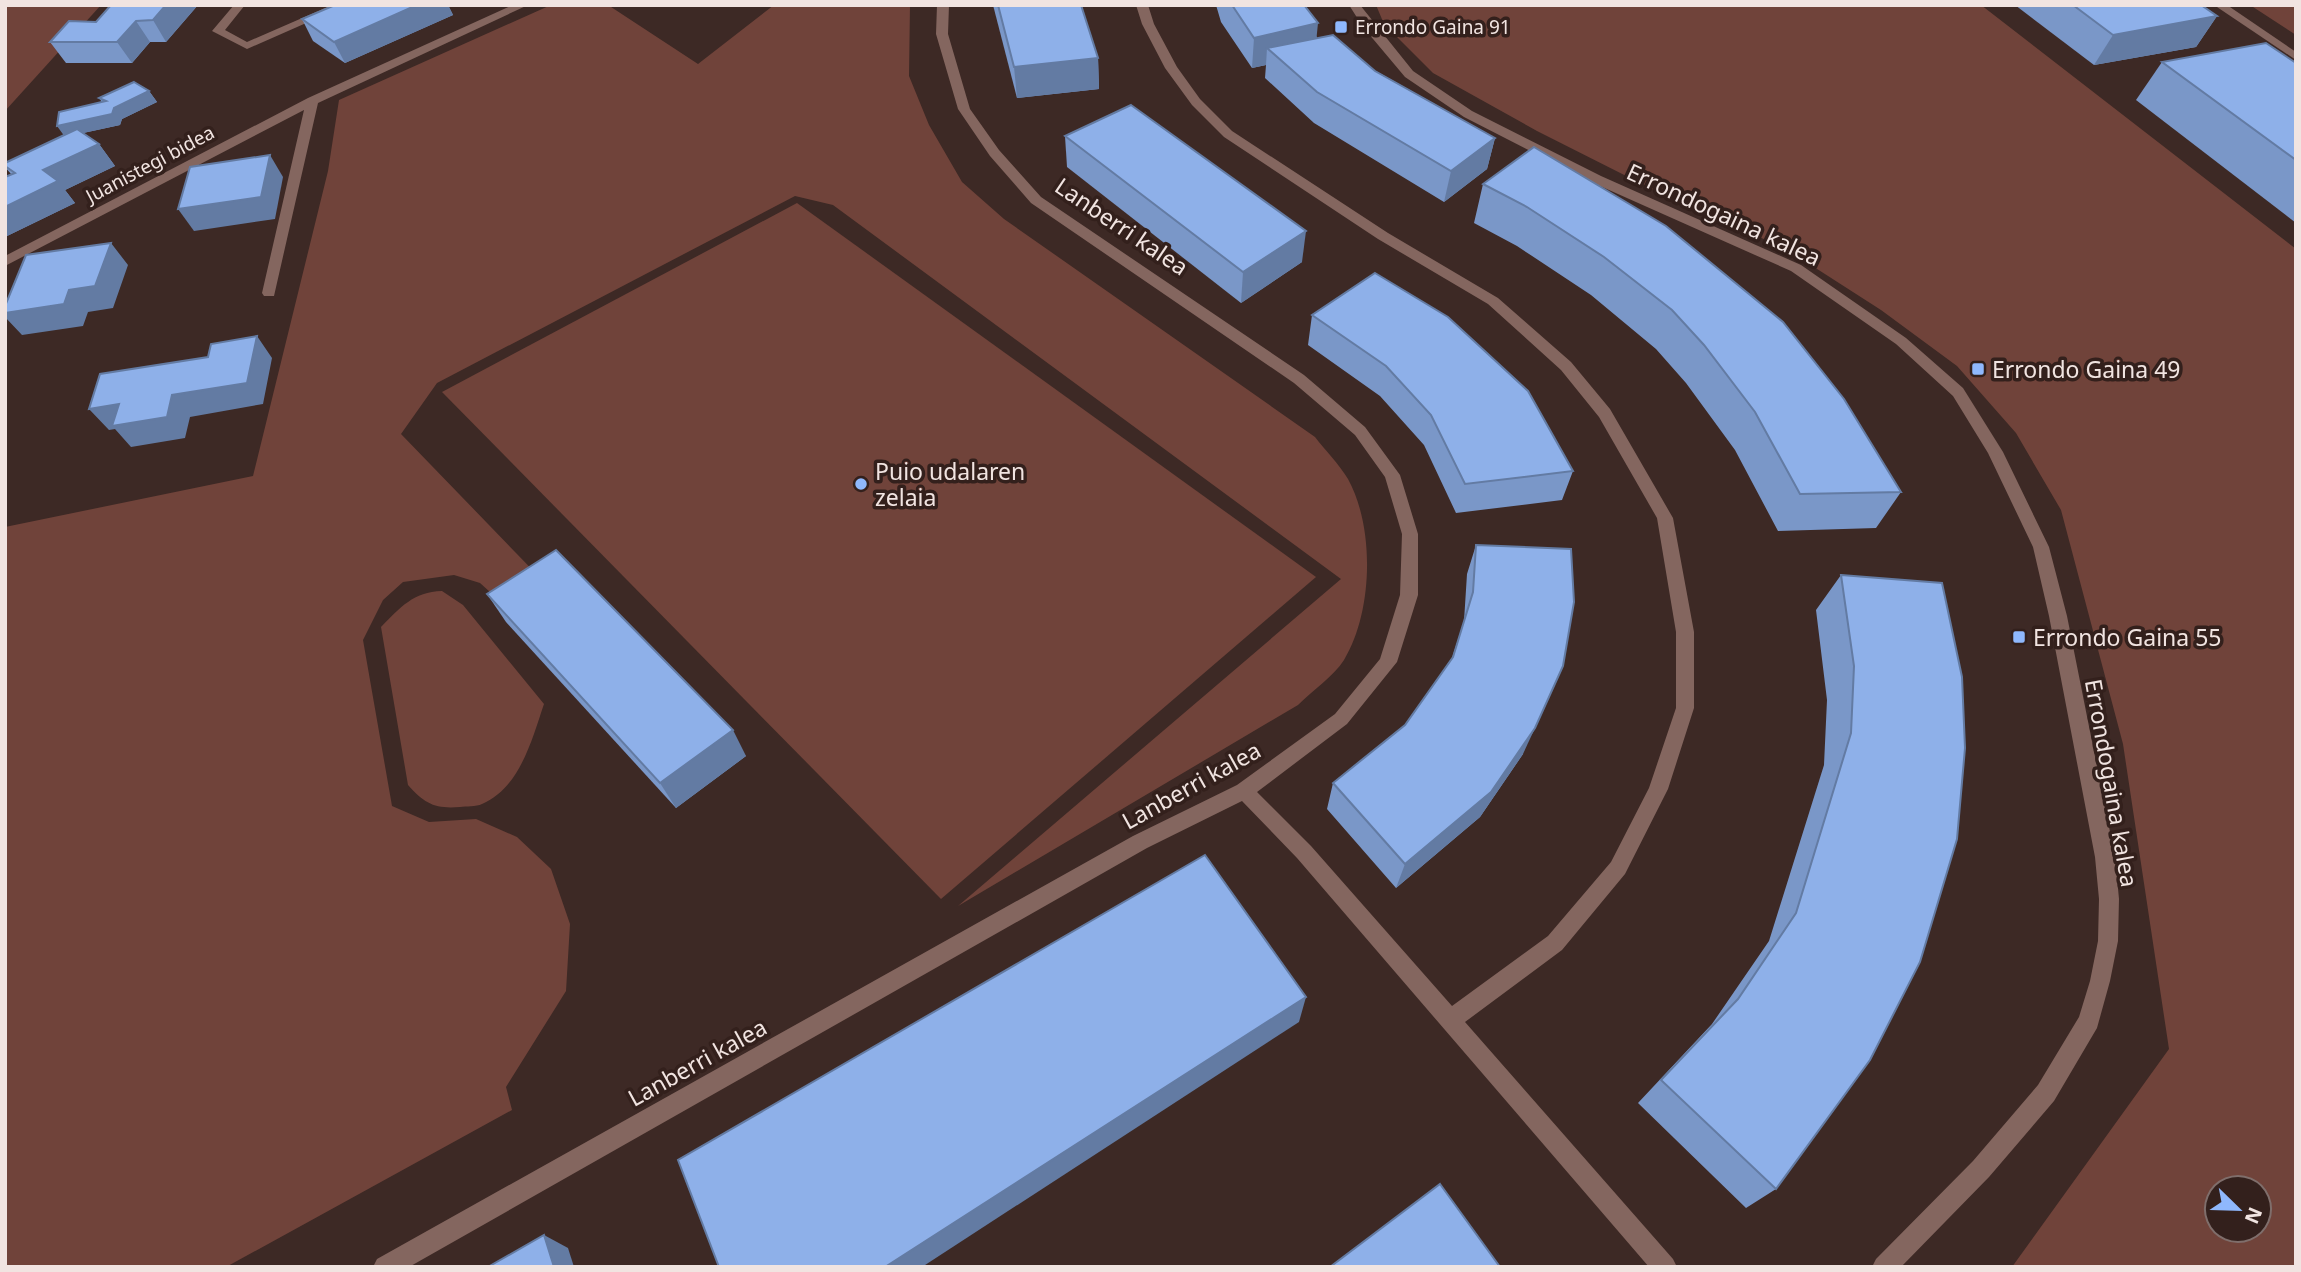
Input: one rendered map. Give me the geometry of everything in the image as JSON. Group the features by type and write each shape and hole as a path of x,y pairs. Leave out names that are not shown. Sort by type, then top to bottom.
{"street":[{"path":"240,5 218,31 247,46 342,5"},
{"name":"Juanistegi bidea","path":"5,262 312,101 523,5"},
{"name":"Lanberri kalea","path":"385,1267 1140,842 1244,791 1341,719 1388,662 1409,595 1410,534 1392,475 1360,432 1299,379 1036,200 994,153 964,109 942,34 943,5"},
{"path":"1142,5 1148,24 1171,68 1196,102 1228,134 1383,236 1493,302 1566,366 1605,413 1665,518 1685,632 1685,708 1658,789 1618,868 1555,943 1449,1021"},
{"name":"Errondogaina kalea","path":"1354,5 1367,25 1409,74 1468,114 1596,179 1796,268 1901,341 1958,392 1995,452 2042,547 2105,857 2109,899 2108,927 2100,981 2089,1021 2046,1093 1981,1169 1884,1267"},
{"path":"2219,5 2296,57"},
{"path":"269,293 312,101"},
{"path":"1244,791 1304,852 1665,1267"}],"shaded area":[{"path":"101,5 5,111 5,7"},
{"path":"551,5 608,5 698,64 774,5 910,5 909,76 929,125 962,182 1004,219 1315,437 1344,473 1357,499 1366,545 1365,595 1354,640 1340,666 1298,705 958,906 1341,579 833,205 795,196 437,383 401,434 548,586 510,610 480,583 454,575 403,582 383,600 363,640 392,806 429,822 476,819 517,837 551,869 570,924 566,991 506,1087 512,1110 226,1267 5,1267 5,527 253,476 328,171 339,100"},
{"path":"1376,5 1981,5 2296,249 2296,1267 2012,1267 2169,1049 2123,744 2061,510 2016,433 1957,366 1881,310 1786,249 1654,190 1537,131 1433,73 1384,24"},
{"path":"2250,5 2296,5 2296,35"},
{"name":"Puio udalaren zelaia","path":"797,203 1316,577 941,899 442,392"},
{"path":"442,591 463,605 544,704 529,747 515,775 495,797 477,806 437,806 425,801 408,785 381,627 401,607 415,598"}],"building":[{"path":"111,5 166,5 153,20 136,21 117,42 50,42 69,21 96,22"},
{"path":"335,5 417,5 334,42 302,19"},
{"path":"998,5 1081,5 1098,58 1014,67"},
{"path":"1232,5 1304,5 1318,23 1254,38"},
{"path":"2073,5 2201,5 2217,16 2113,35"},
{"path":"1333,35 1375,71 1495,138 1451,171 1317,92 1267,48"},
{"path":"2266,43 2296,63 2296,160 2162,62"},
{"path":"134,82 149,91 114,108 112,114 57,126 59,112 106,101 99,98"},
{"path":"1131,105 1306,231 1243,272 1065,136"},
{"path":"77,129 99,144 43,170 58,181 5,207 5,177 15,173 5,166 5,163"},
{"path":"1534,147 1666,226 1783,322 1844,399 1901,492 1800,494 1755,412 1704,345 1672,310 1604,257 1527,207 1483,184"},
{"path":"270,155 261,197 178,209 190,167"},
{"path":"111,243 95,286 69,290 64,304 5,313 5,306 26,255"},
{"path":"1375,273 1448,317 1528,391 1573,471 1465,484 1431,415 1386,366 1312,315"},
{"path":"257,336 247,383 172,395 167,417 112,426 119,404 89,409 100,374 208,357 211,344"},
{"path":"1476,545 1571,549 1574,602 1563,666 1535,728 1491,792 1405,864 1333,783 1405,725 1453,657 1473,592"},
{"path":"556,550 733,730 660,783 487,594"},
{"path":"1841,575 1942,583 1962,677 1965,748 1957,839 1920,962 1870,1060 1776,1189 1661,1080 1738,999 1796,913 1851,733 1854,666"},
{"path":"1205,855 1306,997 885,1267 719,1267 678,1160"},
{"path":"1440,1184 1500,1267 1330,1267"},
{"path":"544,1235 554,1267 488,1267"}],"place":[{"name":"Errondo Gaina 91","path":"1341,27"},
{"name":"Errondo Gaina 49","path":"1978,369"},
{"name":"Puio udalaren zelaia","path":"861,484"},
{"name":"Errondo Gaina 55","path":"2019,637"}]}
